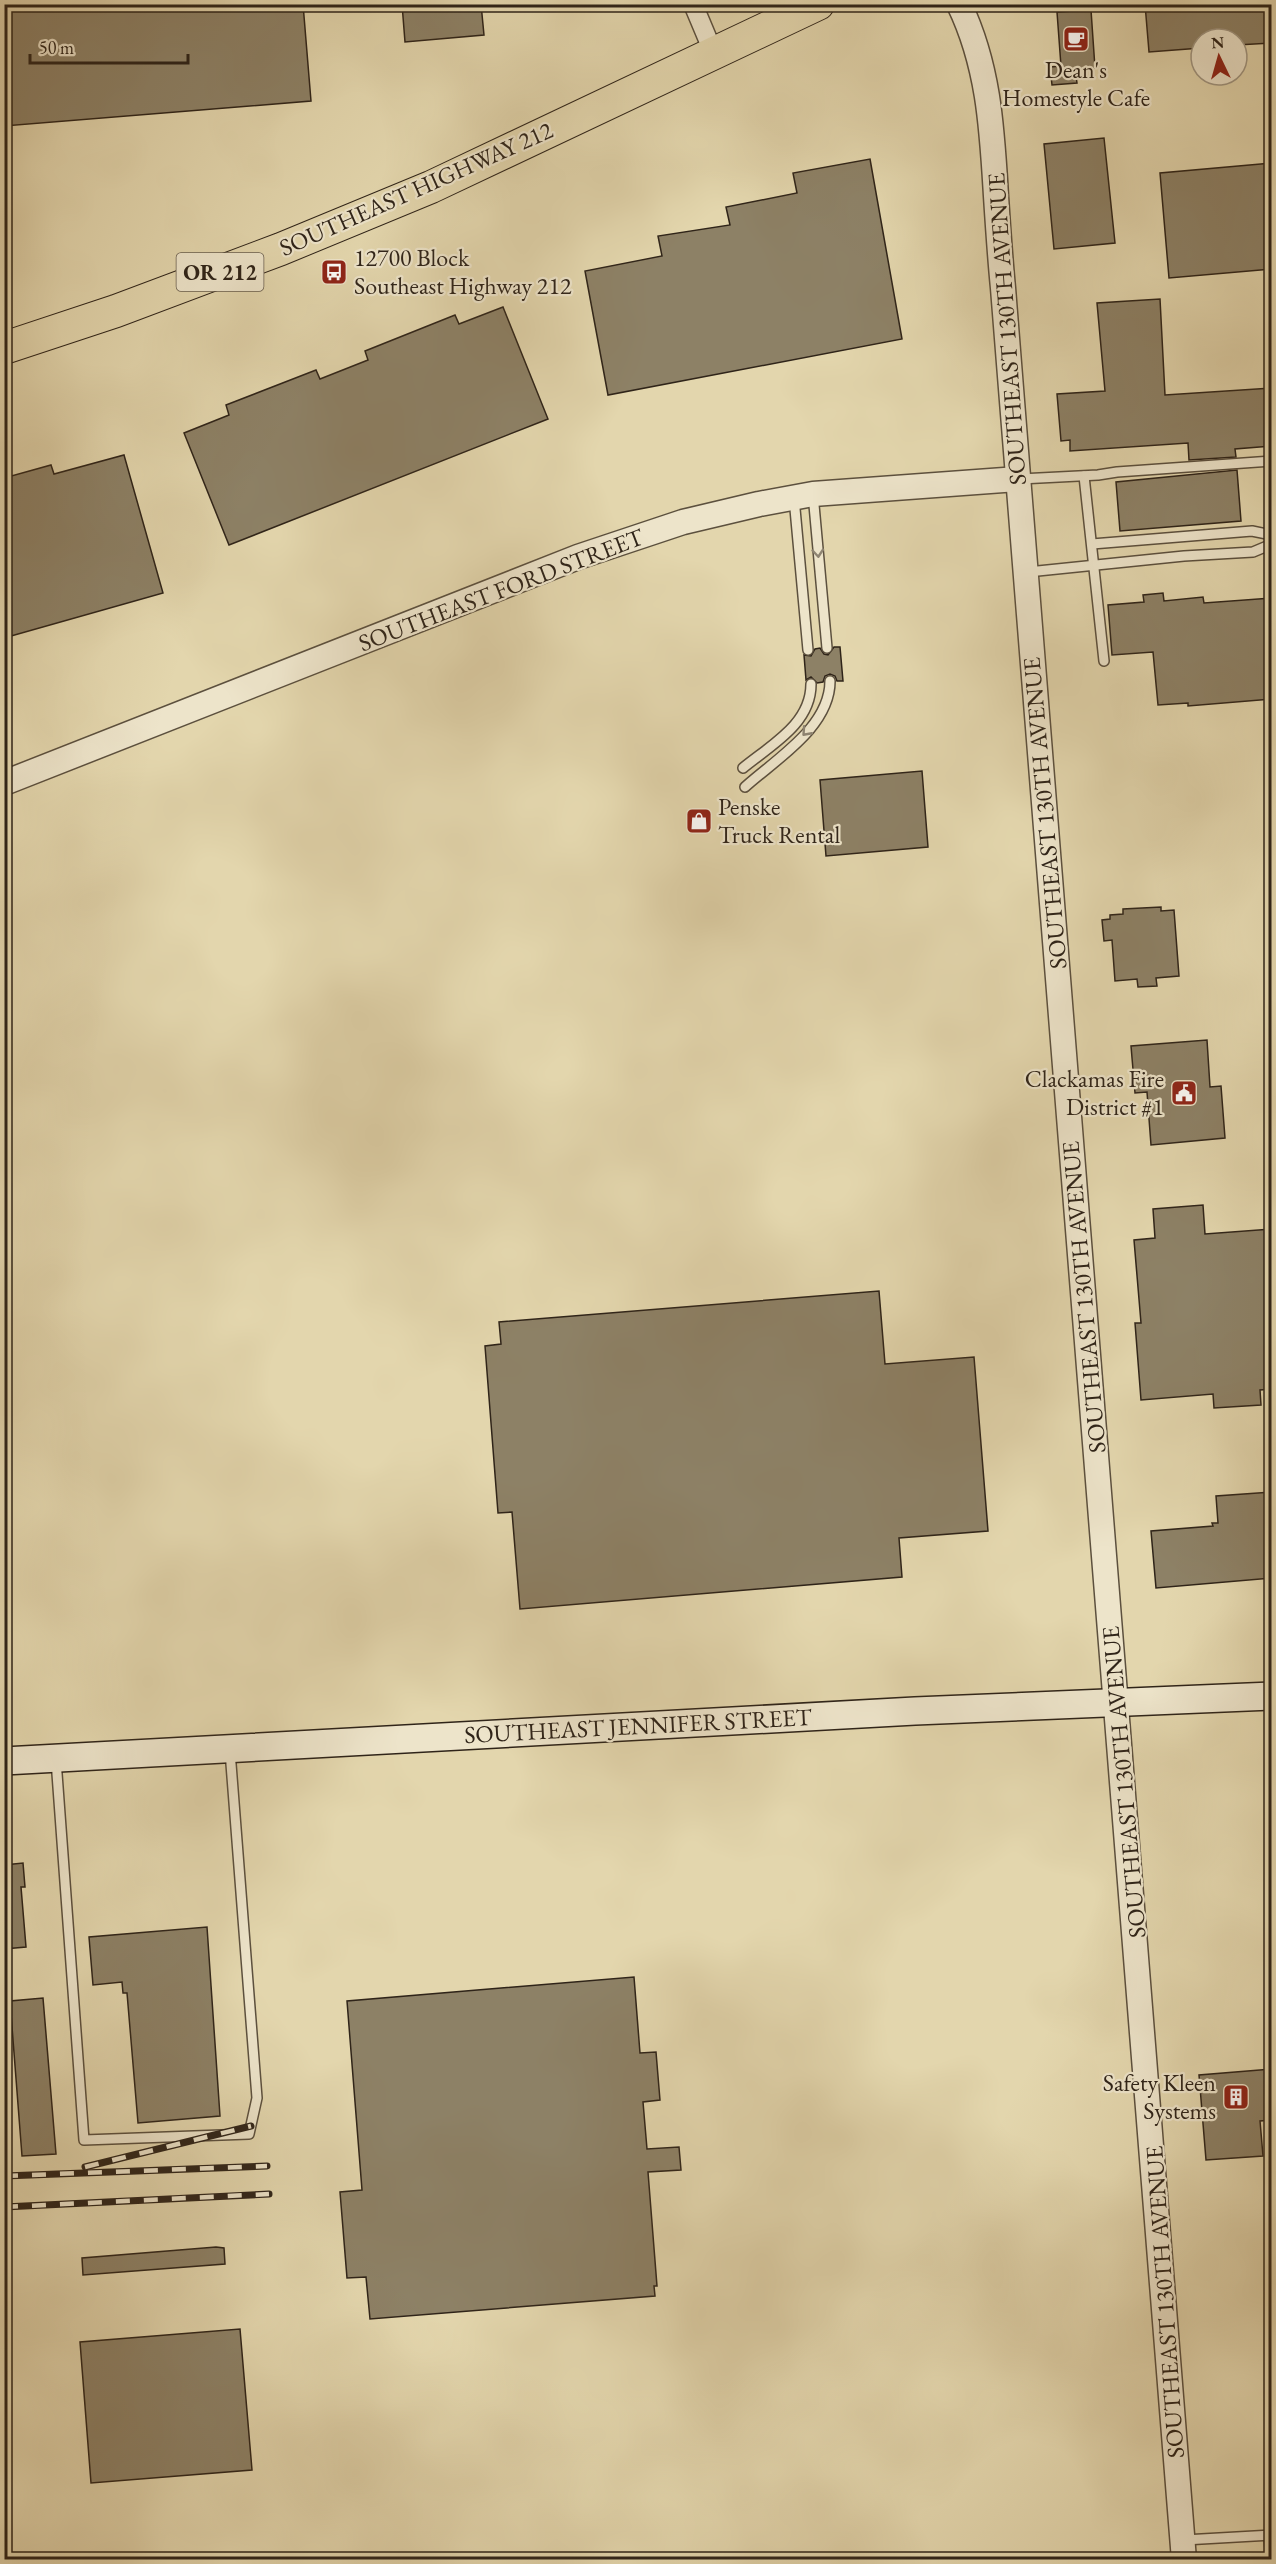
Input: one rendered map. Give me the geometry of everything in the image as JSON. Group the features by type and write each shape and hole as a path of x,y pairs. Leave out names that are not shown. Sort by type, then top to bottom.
{"highway":[{"name":"SOUTHEAST HIGHWAY 212","path":"4,348 138,303 280,249 431,187 818,4"}],"main road":[{"name":"SOUTHEAST JENNIFER STREET","path":"4,1761 1118,1701 1272,1696"}],"street":[{"path":"693,4 714,54"},
{"name":"SOUTHEAST 130TH AVENUE","path":"958,4 978,52 990,106 1184,2550"},
{"name":"SOUTHEAST FORD STREET","path":"4,783 626,540 725,512 804,496 1018,479"}],"lane":[{"path":"1018,479 1272,461"},
{"path":"1083,476 1104,661"},
{"path":"804,496 827,648"},
{"path":"804,496 808,650"},
{"path":"1092,544 1252,531 1272,535"},
{"path":"1026,572 1184,556 1253,552 1272,544"},
{"path":"745,787 801,738 824,710 830,695 830,681"},
{"path":"743,768 794,727 805,712 811,697 811,684"},
{"path":"56,1758 84,2140 249,2134 256,2098 230,1749"},
{"path":"1184,2550 1270,2535 1271,2559"}],"building":[{"path":"4,4 303,4 311,101 4,126"},
{"path":"402,4 481,4 484,35 405,42"},
{"path":"1145,4 1272,4 1272,43 1249,44 1249,27 1189,27 1189,49 1149,52"},
{"name":"Dean's Homestyle Cafe","path":"1091,10 1095,68 1075,70 1077,83 1052,85 1050,67 1061,66 1057,12"},
{"path":"1104,138 1115,243 1054,249 1044,144"},
{"path":"870,159 902,339 608,395 585,271 662,256 658,236 730,225 726,207 797,193 793,173"},
{"path":"1272,163 1272,269 1169,278 1160,173"},
{"path":"1160,299 1165,395 1272,388 1272,446 1235,449 1236,457 1189,460 1188,443 1070,451 1070,440 1061,441 1057,394 1105,391 1097,303"},
{"path":"503,307 548,419 229,545 184,433 229,415 226,405 316,370 320,379 368,360 365,351 455,315 459,324"},
{"path":"124,455 163,593 4,638 4,478 51,465 54,474"},
{"path":"1237,470 1241,521 1120,531 1116,482"},
{"path":"1163,593 1164,601 1203,597 1204,603 1272,598 1272,699 1188,706 1188,703 1158,705 1153,652 1112,655 1108,605 1144,602 1143,595"},
{"path":"834,647 840,647 843,681 837,681 835,676 830,674 825,676 823,682 817,683 811,677 806,680 804,655 811,656 815,649 820,648 824,654 828,655"},
{"path":"922,771 928,847 826,856 820,780"},
{"path":"1161,907 1161,911 1174,910 1179,976 1156,978 1157,986 1138,987 1137,979 1115,981 1112,940 1104,941 1102,920 1110,919 1110,915 1123,914 1123,909"},
{"name":"Clackamas Fire District #1","path":"1207,1040 1210,1087 1221,1086 1225,1138 1151,1145 1147,1092 1135,1093 1131,1046"},
{"path":"1203,1205 1205,1234 1272,1229 1272,1389 1260,1390 1261,1405 1214,1408 1213,1394 1141,1400 1135,1323 1141,1323 1134,1240 1155,1238 1153,1209"},
{"path":"879,1291 885,1364 974,1357 988,1531 899,1538 902,1577 520,1609 512,1512 498,1513 485,1346 501,1344 499,1322"},
{"path":"1272,1492 1272,1578 1156,1588 1151,1531 1213,1526 1212,1523 1218,1523 1216,1496"},
{"path":"23,1863 25,1887 21,1887 26,1947 4,1949 4,1865"},
{"path":"207,1927 220,2116 138,2123 127,1993 123,1993 122,1982 93,1985 89,1937"},
{"path":"634,1977 640,2053 656,2052 660,2100 643,2102 647,2149 679,2147 681,2170 648,2172 657,2286 654,2286 655,2296 370,2319 366,2277 347,2278 340,2192 362,2190 347,2001"},
{"path":"43,1998 56,2154 22,2156 10,2001"},
{"name":"Safety Kleen Systems","path":"1272,2069 1272,2120 1260,2121 1263,2156 1206,2160 1199,2075"},
{"path":"224,2248 225,2264 83,2275 82,2258"},
{"path":"240,2329 252,2470 91,2483 80,2342"}],"railway":[{"path":"85,2167 251,2126"},
{"path":"4,2176 267,2166"},
{"path":"4,2207 269,2194"}],"place":[{"name":"Dean's Homestyle Cafe","path":"1076,39"},
{"name":"12700 Block Southeast Highway 212","path":"334,272"},
{"name":"Penske Truck Rental","path":"699,821"},
{"name":"Clackamas Fire District #1","path":"1184,1093"},
{"name":"Safety Kleen Systems","path":"1236,2097"}]}
